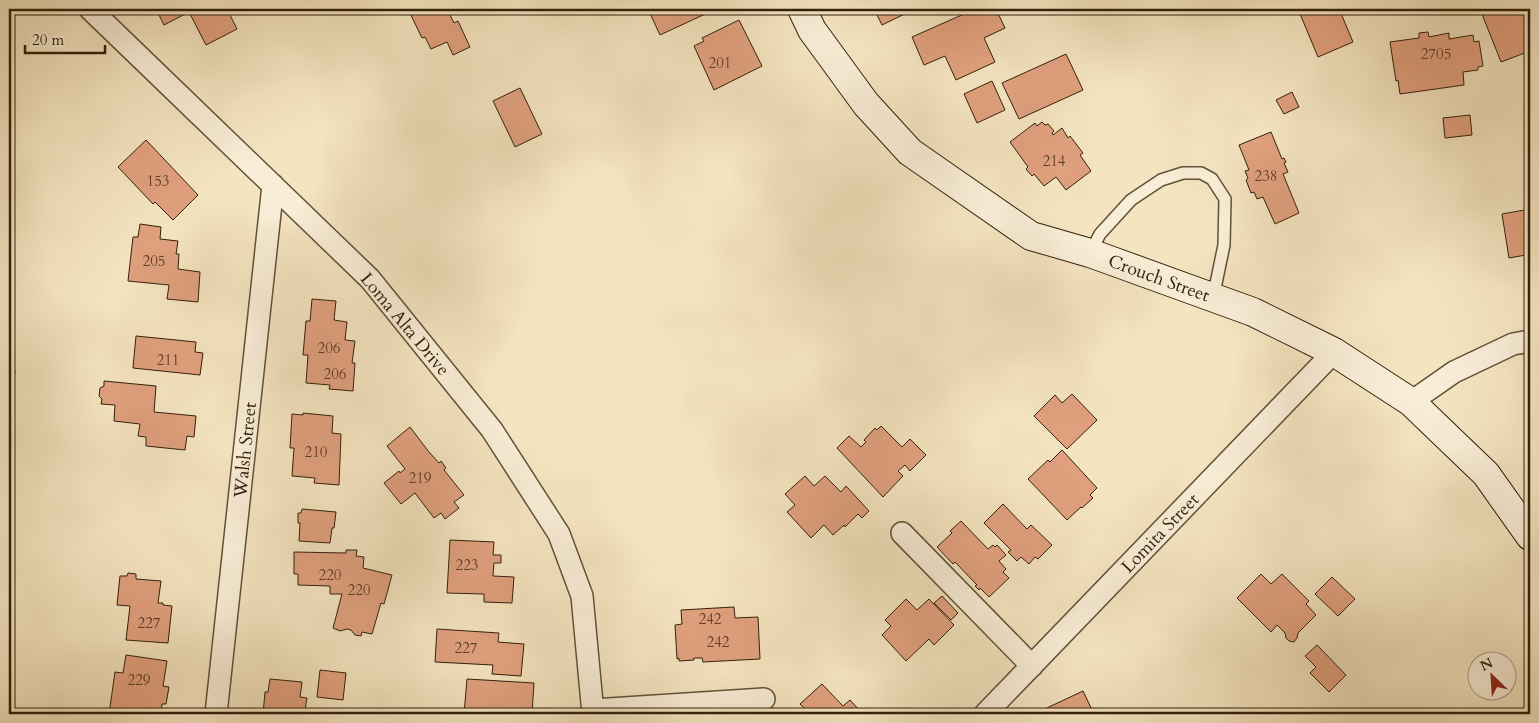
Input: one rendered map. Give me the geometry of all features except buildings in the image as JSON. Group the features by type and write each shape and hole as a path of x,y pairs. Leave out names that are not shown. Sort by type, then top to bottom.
{"street":[{"name":"Loma Alta Drive","path":"90,9 370,279 492,430 559,534 582,596 593,712"},
{"name":"Crouch Street","path":"802,9 812,30 866,104 910,152 1031,236 1090,253 1252,312 1334,352 1411,402 1486,474 1530,536"},
{"name":"Walsh Street","path":"216,714 273,185"},
{"path":"1411,402 1454,372 1513,344 1530,341"},
{"name":"Lomita Street","path":"986,714 1334,352"},
{"path":"902,532 1032,666"},
{"path":"593,712 764,699"}],"lane":[{"path":"1090,253 1100,234 1131,200 1161,180 1184,173 1201,173 1212,179 1224,199 1224,245 1213,298"}]}
